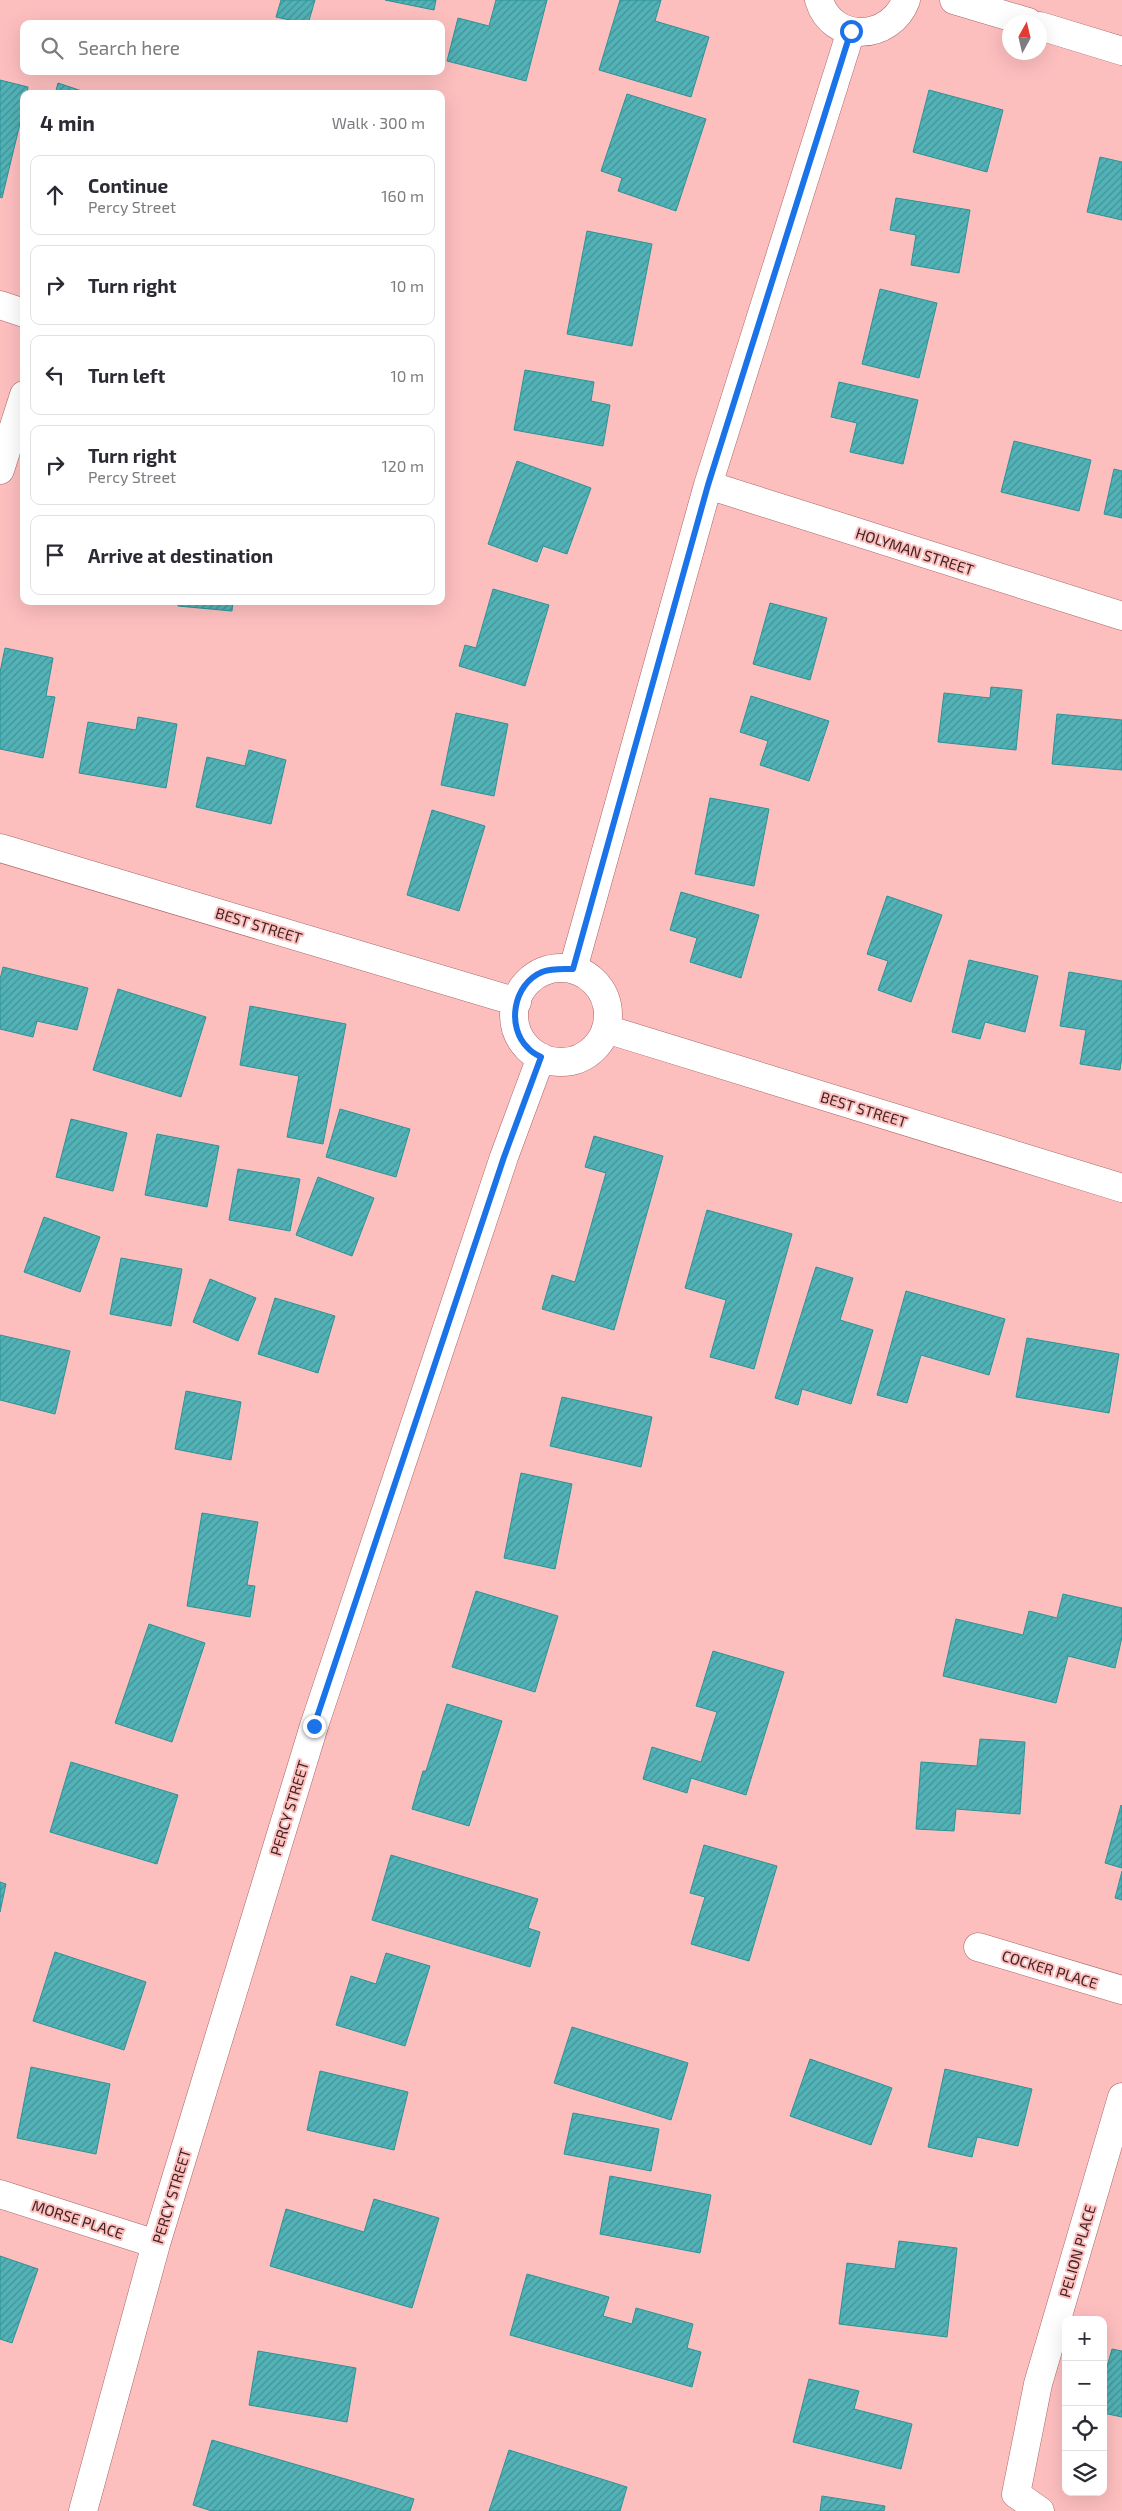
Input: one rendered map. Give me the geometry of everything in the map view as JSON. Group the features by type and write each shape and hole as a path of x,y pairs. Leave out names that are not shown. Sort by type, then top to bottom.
{"street":[{"path":"819,0 821,6 834,22 851,31 864,32 880,29 893,21 902,10 906,0"},
{"path":"954,0 1004,15"},
{"path":"1047,28 1122,51"},
{"path":"573,969 708,485 851,31"},
{"path":"0,304 20,312"},
{"path":"0,470 20,408"},
{"name":"HOLYMAN STREET","path":"708,485 1122,616"},
{"name":"BEST STREET","path":"0,848 517,1002"},
{"path":"557,968 573,969 587,976 599,987 606,1002 608,1018 606,1029 599,1043 587,1054 572,1061 556,1062 541,1057 528,1048 518,1034 514,1019 517,1002 518,995 528,982 541,972 557,968"},
{"name":"BEST STREET","path":"606,1029 1122,1188"},
{"name":"PERCY STREET","path":"82,2511 156,2244 314,1726 501,1167 541,1057"},
{"name":"COCKER PLACE","path":"978,1947 1122,1990"},
{"name":"PELION PLACE","path":"1040,2511 1016,2494 1038,2384 1122,2098"},
{"name":"MORSE PLACE","path":"0,2194 156,2244"}],"building":[{"path":"281,0 315,0 309,20 290,20 276,17"},
{"path":"385,0 436,0 434,10"},
{"path":"496,0 547,0 526,81 447,61 458,18 489,26"},
{"path":"620,0 661,0 655,21 709,37 691,97 599,70"},
{"path":"0,80 28,87 28,90 20,90 20,124 2,198 0,197"},
{"path":"58,83 79,90 56,90"},
{"path":"929,90 1003,110 987,172 913,152"},
{"path":"627,94 706,119 676,211 618,191 622,178 601,171"},
{"path":"1100,157 1122,162 1122,220 1087,212"},
{"path":"896,198 970,210 959,273 911,265 916,235 890,230"},
{"path":"587,231 652,244 632,346 567,334"},
{"path":"880,289 937,303 919,378 862,364"},
{"path":"525,370 594,382 591,401 610,405 603,446 514,430"},
{"path":"839,382 918,400 903,464 850,452 857,423 831,417"},
{"path":"1014,441 1091,460 1079,511 1001,492"},
{"path":"517,461 591,488 567,554 543,546 537,562 488,544"},
{"path":"1114,469 1122,471 1122,518 1104,514"},
{"path":"493,589 549,605 525,686 459,666 465,645 476,648"},
{"path":"770,603 827,618 810,680 753,664"},
{"path":"178,605 233,605 232,611"},
{"path":"5,648 53,658 46,696 55,697 43,758 0,749 0,672"},
{"path":"991,687 1022,690 1016,750 938,742 944,693 990,698"},
{"path":"751,696 829,721 809,781 760,765 768,741 740,732"},
{"path":"456,713 508,724 494,796 441,785"},
{"path":"1057,714 1122,720 1122,770 1052,764"},
{"path":"138,717 177,724 166,788 79,773 88,722 136,730"},
{"path":"249,750 286,760 271,824 196,807 207,757 245,766"},
{"path":"710,798 769,809 754,886 695,874"},
{"path":"432,810 485,826 459,911 407,895"},
{"path":"681,892 759,915 741,978 690,962 697,938 670,930"},
{"path":"887,896 942,915 911,1002 878,990 888,961 867,954"},
{"path":"969,960 1038,976 1025,1032 985,1022 980,1039 952,1032"},
{"path":"3,967 88,988 77,1030 37,1021 33,1037 0,1029 0,979"},
{"path":"1069,972 1122,981 1122,1056 1120,1070 1080,1064 1086,1030 1060,1026"},
{"path":"118,989 206,1017 181,1097 93,1070"},
{"path":"250,1006 346,1024 323,1144 287,1137 299,1076 240,1065"},
{"path":"340,1109 410,1129 396,1177 326,1157"},
{"path":"71,1119 127,1133 113,1191 56,1177"},
{"path":"157,1134 219,1146 207,1207 145,1195"},
{"path":"594,1136 663,1156 614,1330 542,1309 552,1275 575,1282 606,1173 585,1167"},
{"path":"238,1169 300,1179 290,1231 229,1220"},
{"path":"318,1177 374,1198 352,1256 296,1235"},
{"path":"707,1210 792,1234 754,1369 710,1357 726,1300 685,1288"},
{"path":"44,1217 100,1237 80,1292 24,1272"},
{"path":"121,1258 182,1269 171,1326 110,1314"},
{"path":"816,1267 853,1278 840,1320 873,1330 851,1404 802,1389 798,1405 775,1398"},
{"path":"210,1279 256,1298 238,1341 193,1322"},
{"path":"906,1291 1005,1319 989,1375 921,1355 907,1403 877,1395"},
{"path":"275,1298 335,1316 318,1373 258,1354"},
{"path":"0,1335 70,1351 55,1414 0,1400"},
{"path":"1027,1338 1119,1354 1109,1413 1016,1397"},
{"path":"186,1391 241,1402 231,1460 175,1449"},
{"path":"562,1397 652,1417 641,1467 550,1446"},
{"path":"521,1473 572,1484 555,1569 504,1558"},
{"path":"202,1513 258,1522 247,1585 255,1586 250,1617 187,1606"},
{"path":"476,1591 558,1616 535,1692 452,1667"},
{"path":"1063,1594 1122,1608 1122,1637 1115,1668 1068,1656 1056,1703 943,1676 956,1619 1023,1635 1029,1611 1057,1618"},
{"path":"149,1624 205,1643 172,1742 115,1723"},
{"path":"713,1651 784,1672 746,1795 691,1778 687,1793 643,1779 652,1747 701,1762 717,1712 696,1706"},
{"path":"447,1704 502,1721 469,1826 412,1809 423,1771 426,1771"},
{"path":"980,1739 1025,1742 1020,1814 956,1809 954,1831 916,1829 921,1762 977,1766"},
{"path":"71,1762 178,1795 157,1864 50,1832"},
{"path":"1122,1806 1122,1868 1105,1863"},
{"path":"704,1845 777,1866 749,1961 691,1944 705,1897 690,1893"},
{"path":"391,1855 538,1899 528,1928 540,1932 530,1967 372,1920"},
{"path":"1122,1871 1122,1900 1115,1898"},
{"path":"0,1882 6,1884 0,1912"},
{"path":"55,1952 146,1982 124,2050 33,2021"},
{"path":"386,1953 430,1966 405,2046 336,2025 351,1976 376,1984"},
{"path":"572,2027 688,2063 671,2120 554,2083"},
{"path":"810,2059 892,2088 871,2145 790,2116"},
{"path":"31,2067 110,2084 96,2154 17,2138"},
{"path":"945,2069 1032,2089 1018,2146 977,2137 972,2157 928,2147"},
{"path":"320,2071 408,2092 394,2150 307,2130"},
{"path":"573,2113 659,2129 651,2171 564,2154"},
{"path":"610,2176 711,2195 700,2253 600,2234"},
{"path":"374,2199 439,2218 412,2308 270,2266 286,2209 364,2232"},
{"path":"899,2241 957,2248 947,2337 839,2324 847,2263 895,2269"},
{"path":"0,2256 38,2269 12,2343 0,2339"},
{"path":"527,2274 609,2297 603,2316 632,2324 636,2308 693,2324 687,2348 701,2352 692,2387 510,2335"},
{"path":"1112,2349 1122,2351 1122,2417 1107,2414 1107,2367"},
{"path":"258,2351 356,2368 347,2422 249,2405"},
{"path":"809,2379 859,2391 854,2409 912,2424 901,2469 793,2442"},
{"path":"212,2440 414,2499 410,2511 212,2511 193,2505"},
{"path":"509,2450 627,2487 620,2511 489,2511"},
{"path":"822,2496 885,2506 884,2511 820,2511"}],"route":[{"path":"314,1726 504,1157 541,1057 528,1048 518,1034 514,1019 518,995 528,982 541,972 557,968 573,969 708,485 851,31"}]}
